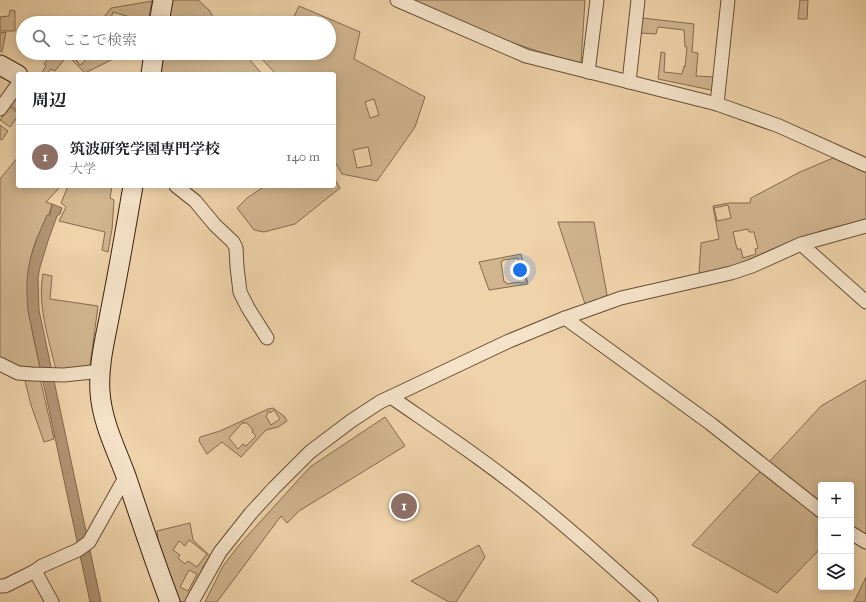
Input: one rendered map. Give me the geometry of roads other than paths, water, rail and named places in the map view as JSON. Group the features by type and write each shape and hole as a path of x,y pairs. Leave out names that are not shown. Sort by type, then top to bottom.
{"street":[{"path":"160,16 162,0"},
{"path":"397,0 526,56 717,104 779,126 866,165"},
{"path":"588,72 597,0"},
{"path":"629,82 638,0"},
{"path":"717,104 728,0"},
{"path":"151,72 153,60"},
{"path":"0,65 16,74"},
{"path":"0,109 16,87"},
{"path":"133,188 100,373 100,392 104,416 126,476 152,557 170,602"},
{"path":"179,188 195,201 215,225 233,242 236,248 236,266 240,292 266,338"},
{"path":"192,602 220,552 251,512 274,488 310,452 351,421 390,397 509,341 621,298 731,273 752,266 801,244 866,226"},
{"path":"801,244 866,302"},
{"path":"566,318 711,424 818,509"},
{"path":"0,364 18,373 100,373"},
{"path":"390,397 443,432 536,501 651,602"},
{"path":"0,586 5,586 42,566 78,550 90,541 99,522 126,476"},
{"path":"854,535 866,542"},
{"path":"35,571 52,602"}],"place":[{"name":"筑波研究学園専門学校","path":"404,506"}]}
